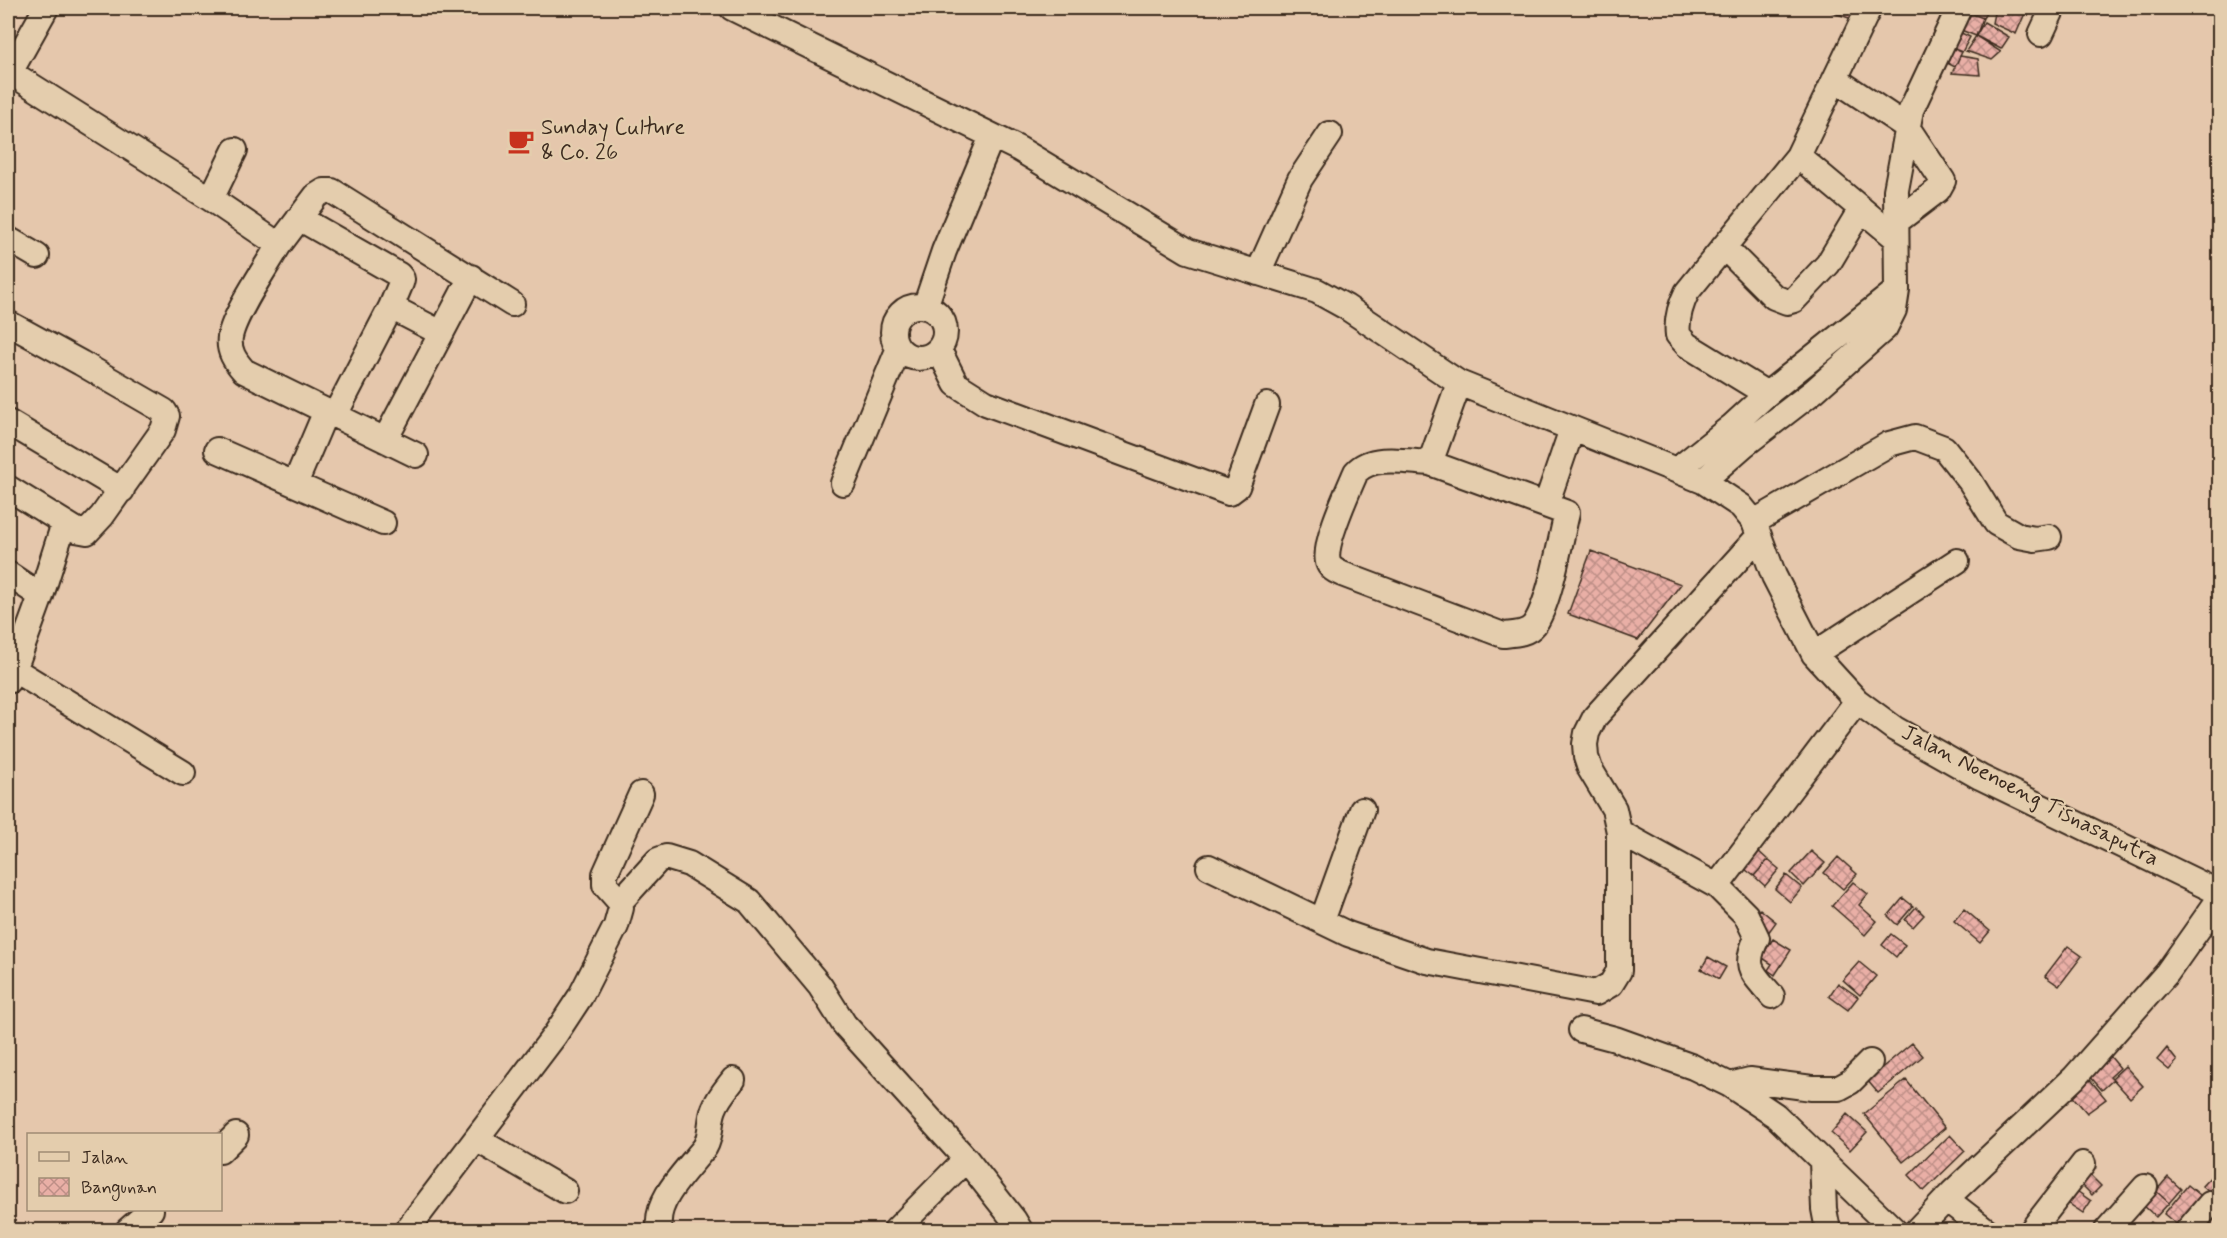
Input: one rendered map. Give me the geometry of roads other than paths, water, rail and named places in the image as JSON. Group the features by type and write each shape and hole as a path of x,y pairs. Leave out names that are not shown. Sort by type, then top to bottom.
{"street":[{"path":"46,8 8,74 210,198 279,245"},
{"name":"Jalan Noenoeng Tisnasaputra","path":"732,8 1031,156 1188,251 1317,291 1333,299 1459,383 1703,481 1741,506 1756,530 1774,576 1814,654 1857,701 1895,729 1980,777 2220,893"},
{"path":"1767,394 1687,345 1678,335 1681,303 1687,292 1798,156 1869,8"},
{"path":"1703,481 1744,445 1814,391 1888,323 1894,310 1897,290 1896,190 1907,127 1911,110 1959,8"},
{"path":"2041,34 2053,8"},
{"path":"1835,79 1907,127 1943,183 1896,230"},
{"path":"1258,273 1300,178 1330,134"},
{"path":"925,307 944,251 992,136"},
{"path":"210,198 235,150"},
{"path":"1798,156 1862,209 1896,230"},
{"path":"416,455 244,371 232,358 230,338 237,318 279,245 316,196 324,191 332,191 512,304"},
{"path":"1724,247 1774,297 1787,302 1794,300 1828,264 1862,209"},
{"path":"295,484 331,413 391,307 402,279 399,275 299,218"},
{"path":"8,239 37,256"},
{"path":"385,440 471,277"},
{"path":"1677,470 1731,427 1796,370 1897,290"},
{"path":"918,306 925,307 939,315 944,323 945,332 939,350 923,359 905,356 898,350 892,336 895,321 904,310 918,306"},
{"path":"391,307 441,333"},
{"path":"8,323 164,411 167,416 164,430 122,490 94,527 87,532 76,530 8,488"},
{"path":"1834,340 1850,359"},
{"path":"843,483 898,350"},
{"path":"939,350 956,384 986,403 1229,493 1237,487 1267,405"},
{"path":"1796,370 1814,391"},
{"path":"1430,463 1459,383"},
{"path":"8,422 122,490"},
{"path":"1546,505 1572,429"},
{"path":"1209,867 1347,934 1427,961 1596,993 1611,984 1619,971 1618,832 1614,809 1590,769 1586,757 1587,733 1595,717 1756,530 1889,444 1915,437 1944,448 1970,481 1996,523 2019,536 2035,540 2049,537"},
{"path":"218,450 383,523"},
{"path":"1373,462 1430,463 1546,505 1568,513 1545,604 1533,627 1524,632 1503,635 1334,570 1329,564 1328,553 1331,537 1356,472 1361,466 1373,462"},
{"path":"64,523 41,596 10,672 183,774"},
{"path":"1814,654 1957,561"},
{"path":"8,574 41,596"},
{"path":"1717,886 1857,701"},
{"path":"407,1230 555,1035 580,997 616,926 621,909 620,902 605,885 605,874 641,794"},
{"path":"1322,921 1362,810"},
{"path":"1618,832 1717,886 1746,915 1757,938 1749,954 1751,970 1772,996"},
{"path":"620,902 658,860 666,857 689,864 749,901 820,986 844,1024 966,1160 1020,1230"},
{"path":"1917,1230 1946,1199 2074,1078 2167,973 2220,898"},
{"path":"1581,1030 1615,1039 1694,1067 1730,1085 1774,1115 1894,1230"},
{"path":"1730,1085 1750,1080 1812,1088 1839,1088 1850,1082 1870,1062"},
{"path":"660,1230 658,1212 667,1196 710,1139 713,1112 733,1080"},
{"path":"476,1139 565,1191"},
{"path":"896,1230 966,1160"},
{"path":"1822,1162 1824,1209 1828,1230"},
{"path":"2032,1230 2083,1164"},
{"path":"2107,1230 2145,1186"},
{"path":"1946,1199 1986,1230"},
{"path":"2188,1230 2210,1204"},
{"path":"128,1230 149,1211"}],"place":[{"name":"Sunday Culture & Co. 26","path":"521,141"}]}
